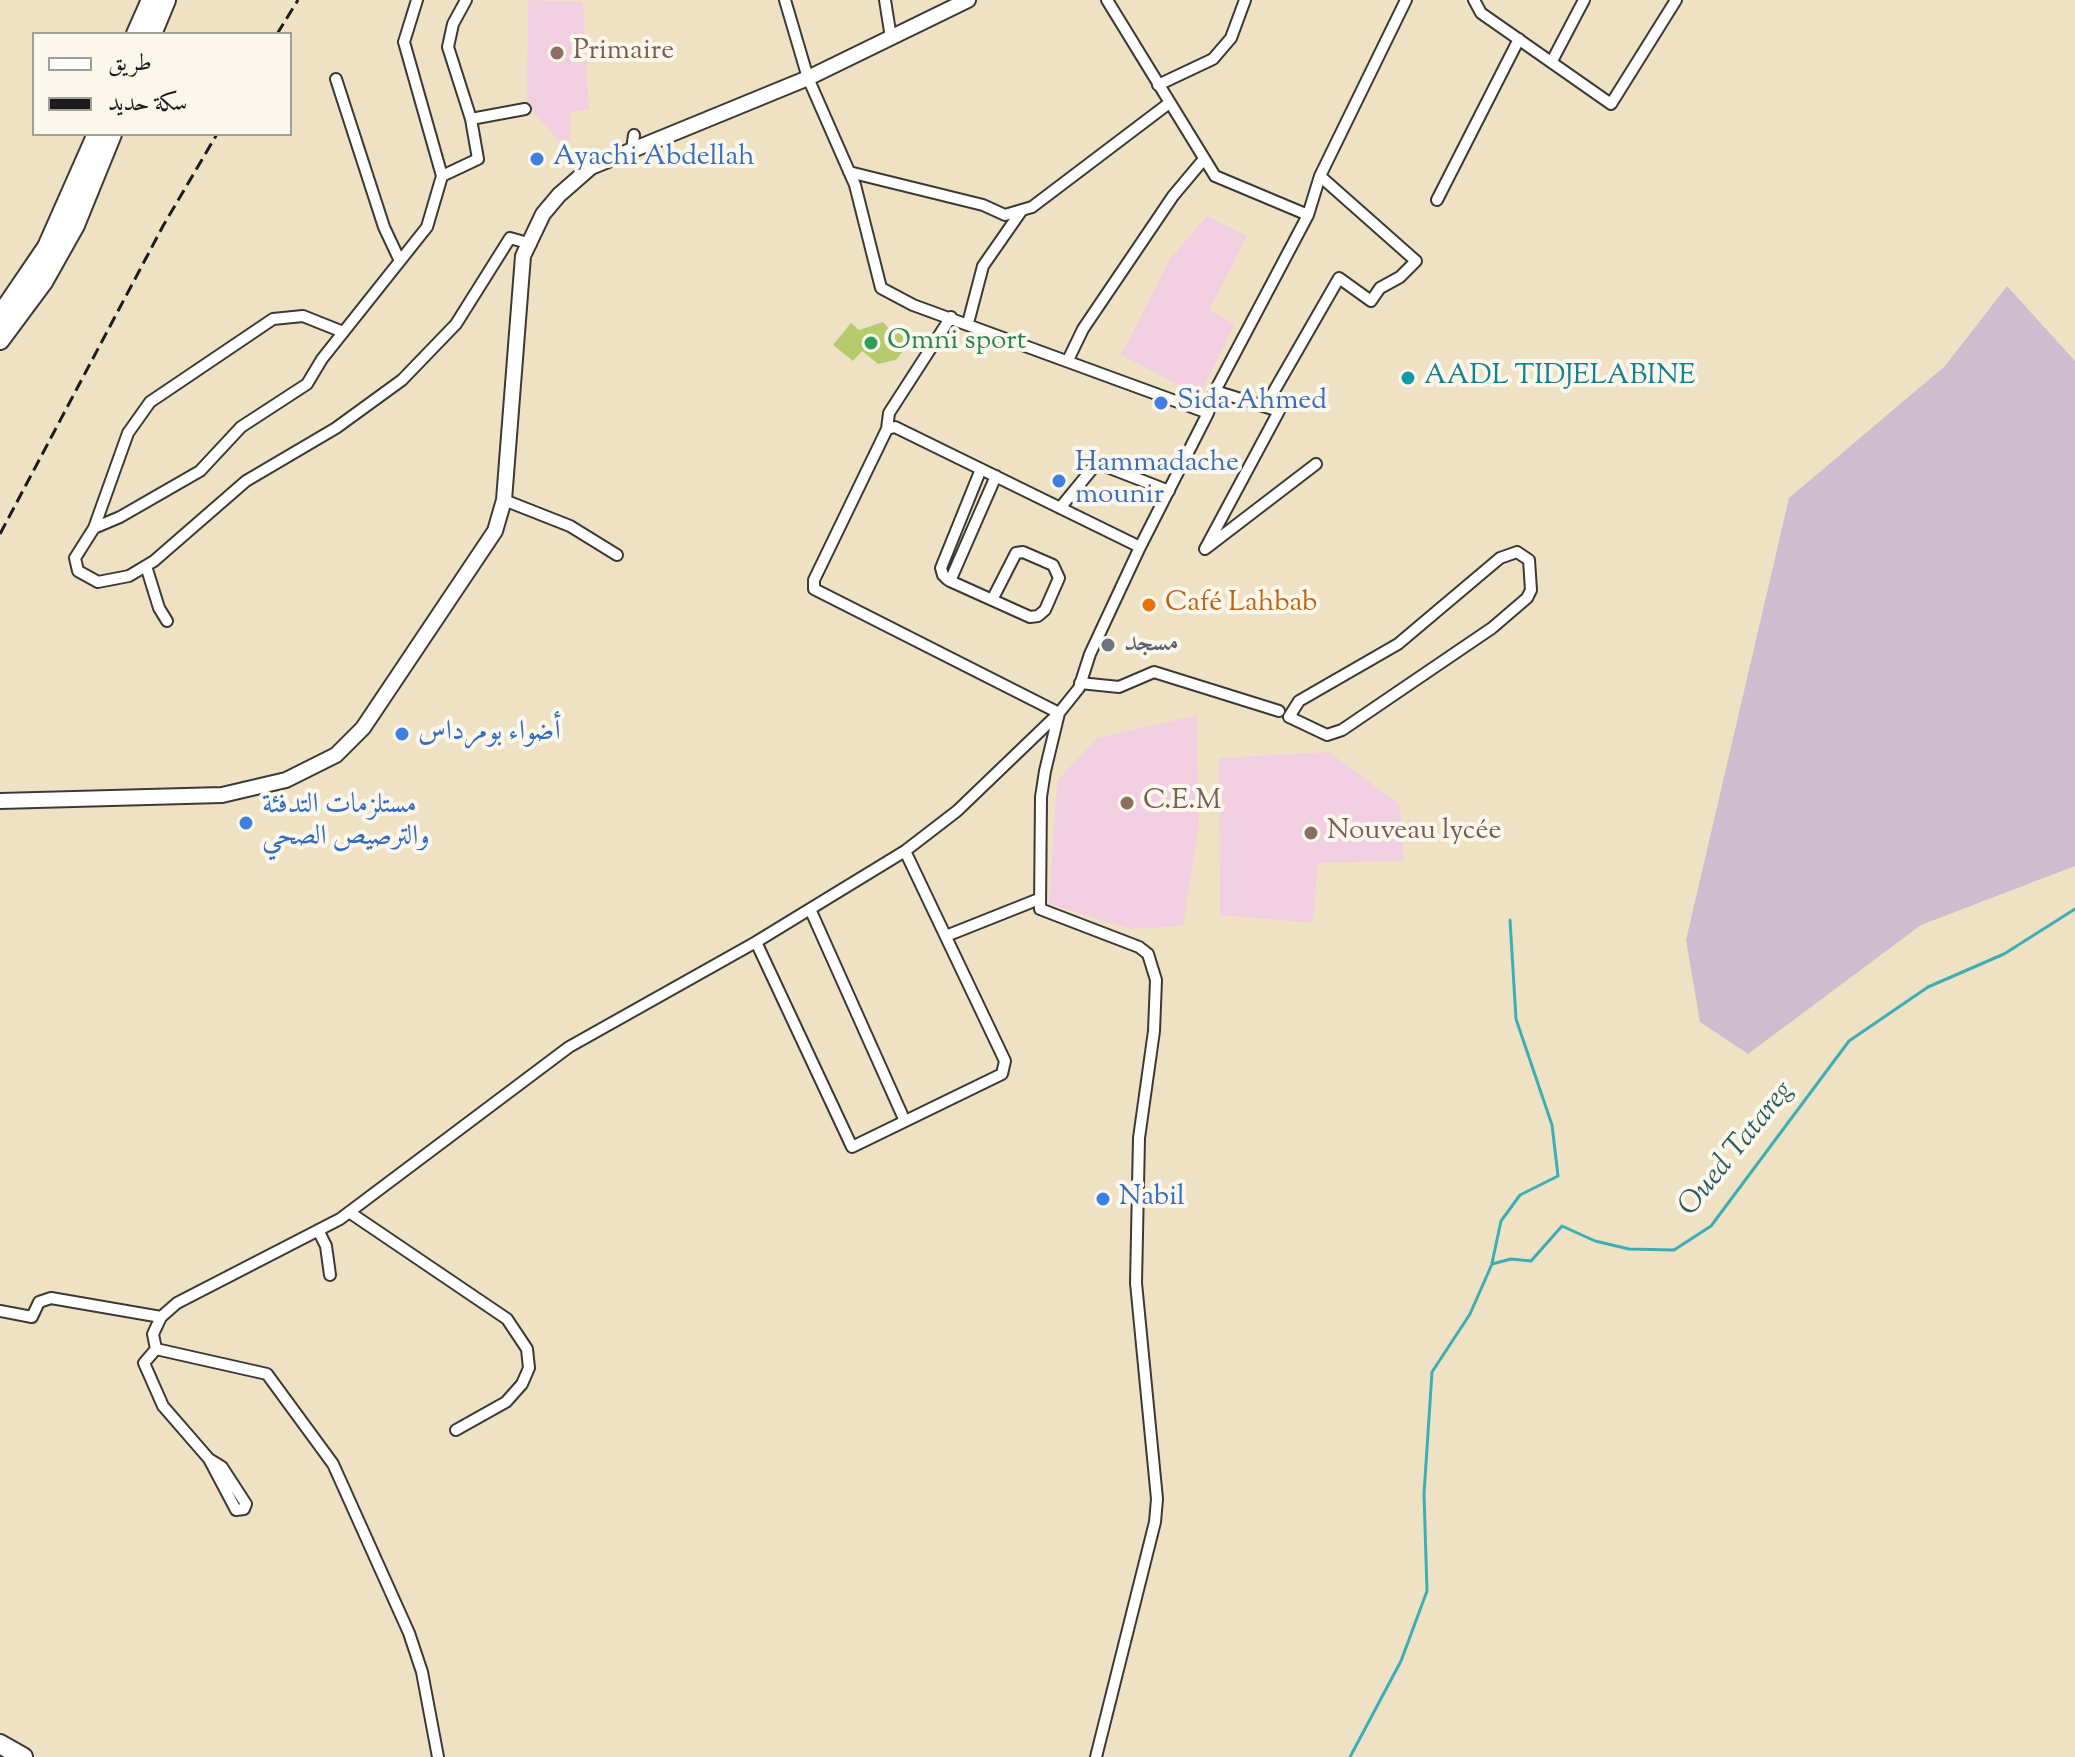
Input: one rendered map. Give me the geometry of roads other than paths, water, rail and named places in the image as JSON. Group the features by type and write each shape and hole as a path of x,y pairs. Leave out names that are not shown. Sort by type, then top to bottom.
{"highway":[{"path":"137,32 151,0"},
{"path":"153,32 166,0"},
{"path":"0,316 47,247 96,136"},
{"path":"0,340 43,282 65,244 89,196 111,136"},
{"path":"0,1744 23,1757"}],"main road":[{"path":"0,801 222,795 286,780 336,755 363,728 495,531 504,500 523,256 543,214 591,167 633,142 808,78 968,0"}],"street":[{"path":"94,528 120,517 200,471 241,427 307,384 343,332 427,227 442,176 404,42 417,0"},
{"path":"442,176 478,159 471,119 448,47 453,24 466,0"},
{"path":"785,0 808,78 849,172 881,288 913,305 1208,413"},
{"path":"885,0 891,38"},
{"path":"1107,0 1168,104 1215,176 1308,215"},
{"path":"1158,85 1213,59 1231,38 1245,0"},
{"path":"156,1349 153,1334 161,1317 177,1303 349,1212 569,1047 756,942 905,851 957,811 1059,713 1080,683 1090,654 1208,413 1215,391 1308,215 1320,176 1406,0"},
{"path":"1552,61 1584,0"},
{"path":"1476,1 1481,13 1611,104 1676,0"},
{"path":"1437,200 1519,39"},
{"path":"336,79 384,227 399,259"},
{"path":"849,172 983,205 1005,215 1032,207 1168,104"},
{"path":"471,119 525,109"},
{"path":"1068,360 1083,329 1173,196 1204,159"},
{"path":"1266,405 1339,278 1371,301 1380,288 1400,277 1416,261 1320,176"},
{"path":"968,323 983,266 1022,210"},
{"path":"343,332 303,316 273,319 150,402 128,433 94,528 75,558 78,571 98,582 129,576 146,566 246,481 348,420 402,380 456,324 510,238 531,244"},
{"path":"951,317 889,413 887,429 814,580 814,589 1059,713"},
{"path":"1215,391 1279,411 1205,549 1316,464"},
{"path":"887,429 895,427 1140,547"},
{"path":"1060,508 1097,463 1169,491"},
{"path":"981,469 941,568 950,581 992,600 1030,617 1038,616 1059,578 1057,571 1033,557 1016,553 992,600"},
{"path":"950,581 996,476"},
{"path":"504,500 570,526 617,555"},
{"path":"1080,683 1119,687 1154,672 1284,714 1327,735 1342,730 1492,628 1527,598 1533,581 1529,560 1517,552 1500,558 1398,644 1299,701 1284,714"},
{"path":"146,566 159,608 167,621"},
{"path":"1059,713 1041,797 1040,909 1139,947 1148,954 1156,980 1154,1031 1139,1138 1136,1283 1157,1499 1155,1522 1096,1757"},
{"path":"756,942 847,1143 858,1145 904,1119 1002,1074 1005,1068 905,851"},
{"path":"946,936 1039,899"},
{"path":"810,909 904,1119"},
{"path":"349,1212 507,1319 527,1349 529,1368 522,1384 506,1402 456,1430"},
{"path":"318,1230 326,1246 330,1275"},
{"path":"0,1311 30,1317 39,1302 51,1298 161,1317"},
{"path":"156,1349 144,1363 163,1406 209,1459 236,1510 244,1509 246,1504 222,1467 209,1459"},
{"path":"156,1349 267,1374 317,1439 344,1482 366,1541 409,1633 422,1672 438,1757"}],"waterway":[{"name":"Oued Tatareg","path":"1350,1757 1401,1661 1427,1591 1424,1494 1432,1372 1470,1314 1492,1264 1511,1259 1531,1261 1562,1226 1595,1241 1629,1249 1674,1250 1711,1226 1849,1041 1928,987 2004,954 2075,909"},
{"path":"1492,1263 1501,1221 1520,1195 1558,1176 1552,1125 1516,1019 1510,920"}],"railway":[{"path":"278,32 298,0"},
{"path":"0,534 163,226 216,136"}],"place":[{"name":"Primaire","path":"557,53"},
{"name":"Ayachi Abdellah","path":"537,159"},
{"name":"Omni sport","path":"871,343"},
{"name":"AADL TIDJELABINE","path":"1408,378"},
{"name":"Sida Ahmed","path":"1161,403"},
{"name":"Hammadache mounir","path":"1059,481"},
{"name":"Café Lahbab","path":"1149,605"},
{"name":"مسجد","path":"1108,645"},
{"name":"أضواء بومرداس","path":"402,734"},
{"name":"C.E.M","path":"1127,803"},
{"name":"مستلزمات التدفئة والترصيص الصحي","path":"246,823"},
{"name":"Nouveau lycée","path":"1311,833"},
{"name":"Nabil","path":"1103,1199"}]}
